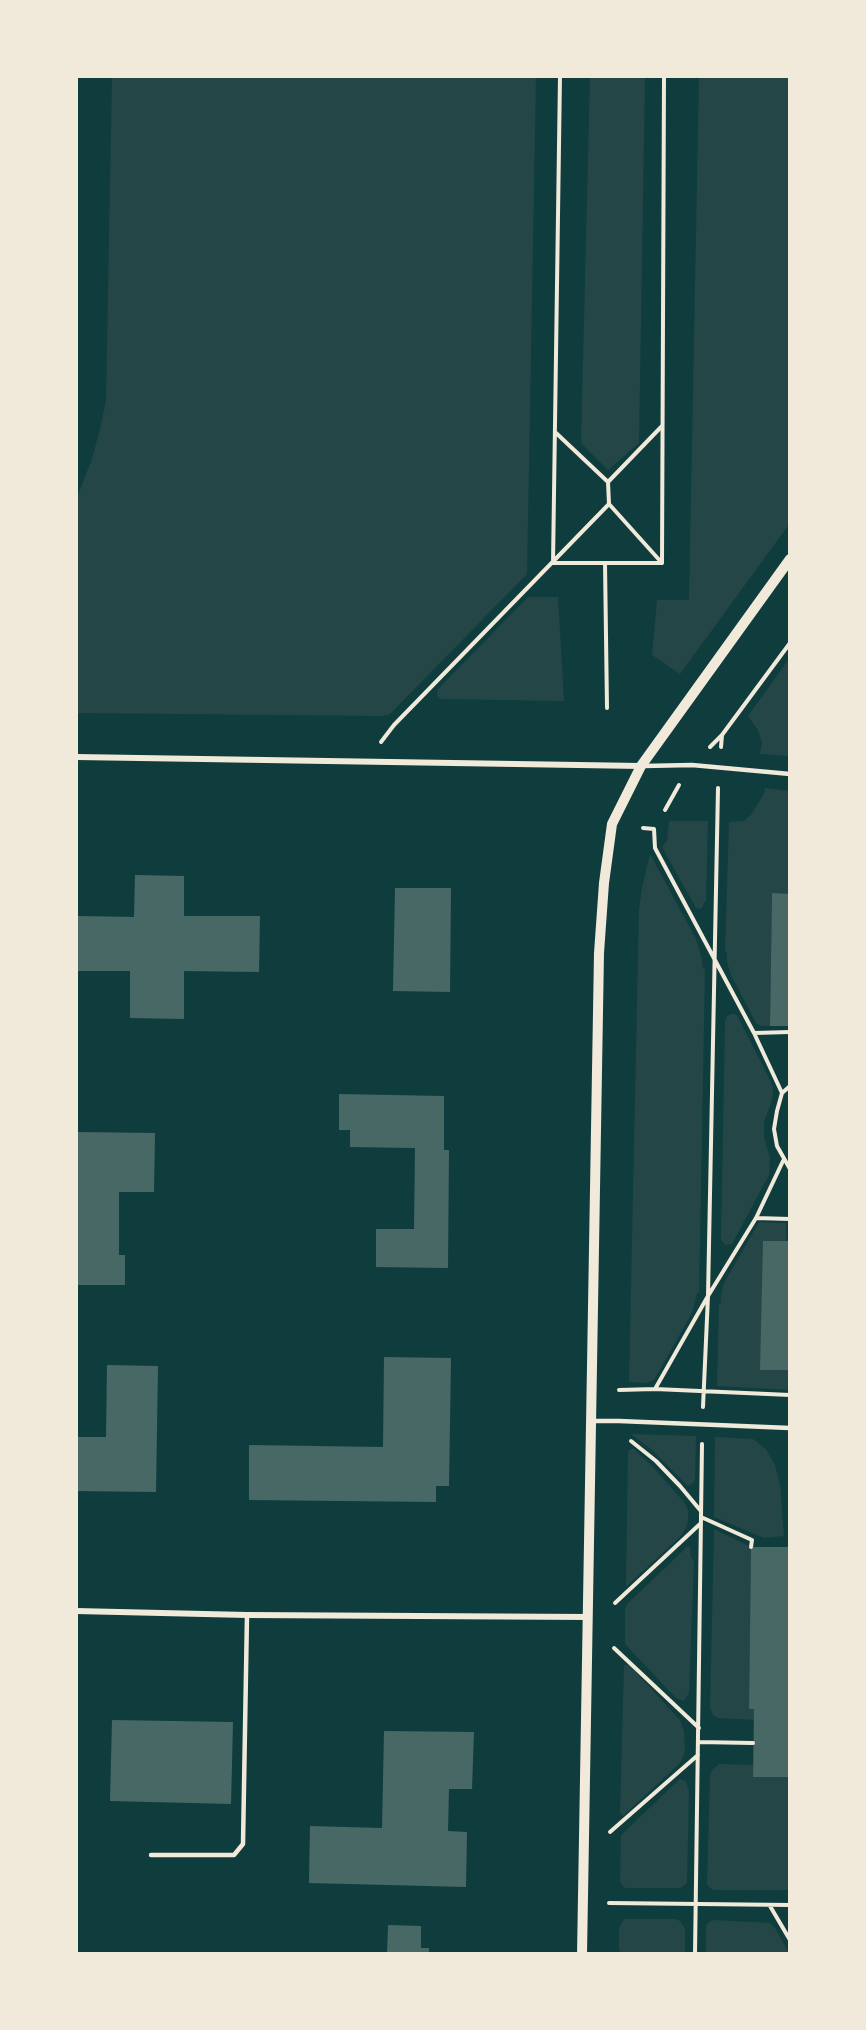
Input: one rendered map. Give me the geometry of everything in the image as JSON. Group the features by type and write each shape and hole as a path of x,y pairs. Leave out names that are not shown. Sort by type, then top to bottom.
{"street":[{"path":"582,1953 599,953 604,883 612,824 641,766 789,559"},
{"path":"76,757 641,766"},
{"path":"76,1611 588,1617"}],"lane":[{"path":"641,766 692,765 789,774"},
{"path":"591,1421 789,1428"},
{"path":"152,1855 234,1856 243,1844 247,1614"}],"path":[{"path":"553,563 560,76"},
{"path":"662,563 664,76"},
{"path":"608,482 663,426"},
{"path":"555,432 608,482 609,504 662,563"},
{"path":"366,762 394,725 609,504"},
{"path":"553,563 662,563"},
{"path":"605,563 607,708"},
{"path":"665,810 692,765 722,735 789,643"},
{"path":"695,1953 701,1511 708,1296 718,769 722,735"},
{"path":"642,828 654,829 655,848 754,1033 782,1093"},
{"path":"754,1033 789,1032"},
{"path":"789,1086 782,1093 774,1129 777,1146 789,1169"},
{"path":"655,1389 756,1218 783,1161"},
{"path":"756,1218 789,1219"},
{"path":"619,1389 789,1395"},
{"path":"627,1439 656,1461 701,1511"},
{"path":"701,1516 752,1540 752,1547"},
{"path":"615,1603 701,1523"},
{"path":"614,1648 699,1729"},
{"path":"699,1742 753,1743"},
{"path":"610,1832 699,1755"},
{"path":"609,1903 789,1905"},
{"path":"770,1905 789,1940"}],"shaded area":[{"path":"112,77 536,77 527,574 390,714 381,716 77,713 77,497 92,459 106,400"},
{"path":"590,77 645,77 639,443 608,470 581,443"},
{"path":"699,77 789,77 790,523 680,674 652,655 657,600 689,600"},
{"path":"528,597 558,597 564,701 441,699 437,696 438,689"},
{"path":"789,659 789,756 760,754 762,743 758,730 748,716"},
{"path":"765,788 789,791 789,894 772,894 770,1026 761,1026 756,1023 731,975 727,952 725,952 729,822 744,821 751,815 764,794"},
{"path":"669,821 708,821 706,901 702,908 696,908 662,847 667,841"},
{"path":"650,854 696,939 703,969 705,969 699,1293 697,1293 692,1313 654,1380 647,1383 629,1382 639,909"},
{"path":"731,1014 738,1017 773,1088 772,1100 764,1122 764,1137 770,1158 769,1175 732,1244 725,1245 721,1239 725,1021"},
{"path":"759,1222 786,1223 789,1390 717,1386 721,1294 724,1283"},
{"path":"631,1434 696,1436 695,1480 693,1483 688,1486 651,1449"},
{"path":"715,1437 753,1439 766,1449 775,1465 780,1484 784,1536 764,1538 714,1517"},
{"path":"634,1449 654,1468 684,1502 688,1510 688,1519 687,1526 680,1537 626,1587 628,1451"},
{"path":"714,1529 751,1547 749,1709 754,1709 754,1720 718,1718 713,1715 710,1708"},
{"path":"688,1546 694,1561 689,1693 684,1701 676,1698 625,1644 625,1609 627,1604"},
{"path":"624,1665 629,1665 680,1720 684,1731 685,1752 680,1763 623,1816 620,1813"},
{"path":"719,1764 753,1765 753,1777 789,1777 789,1890 714,1890 707,1884 710,1775"},
{"path":"680,1779 686,1781 689,1792 687,1883 681,1888 625,1888 620,1882 621,1835"},
{"path":"624,1919 675,1919 680,1921 685,1929 685,1953 621,1953 619,1928"},
{"path":"713,1920 770,1923 789,1953 706,1953 706,1925"}],"building":[{"path":"135,875 184,876 184,916 260,916 259,972 184,971 184,1019 130,1018 130,971 76,971 76,916 134,917"},
{"path":"395,888 451,888 450,992 393,991"},
{"path":"772,893 790,894 790,1026 770,1026"},
{"path":"339,1094 444,1096 444,1150 449,1150 448,1268 376,1267 376,1229 414,1229 415,1148 350,1147 350,1130 339,1130"},
{"path":"76,1132 155,1133 154,1192 119,1192 119,1255 125,1255 125,1285 76,1285"},
{"path":"763,1241 790,1241 790,1370 760,1370"},
{"path":"384,1357 451,1358 449,1486 436,1486 436,1502 249,1500 249,1445 383,1447"},
{"path":"107,1365 158,1366 156,1492 76,1491 76,1437 106,1437"},
{"path":"751,1547 790,1547 790,1777 753,1777 754,1709 749,1709"},
{"path":"112,1720 233,1722 231,1804 110,1801"},
{"path":"384,1731 474,1732 472,1789 449,1789 448,1831 467,1832 466,1887 309,1883 310,1826 382,1828"},
{"path":"388,1925 421,1926 421,1948 429,1948 429,1954 387,1954"}]}
